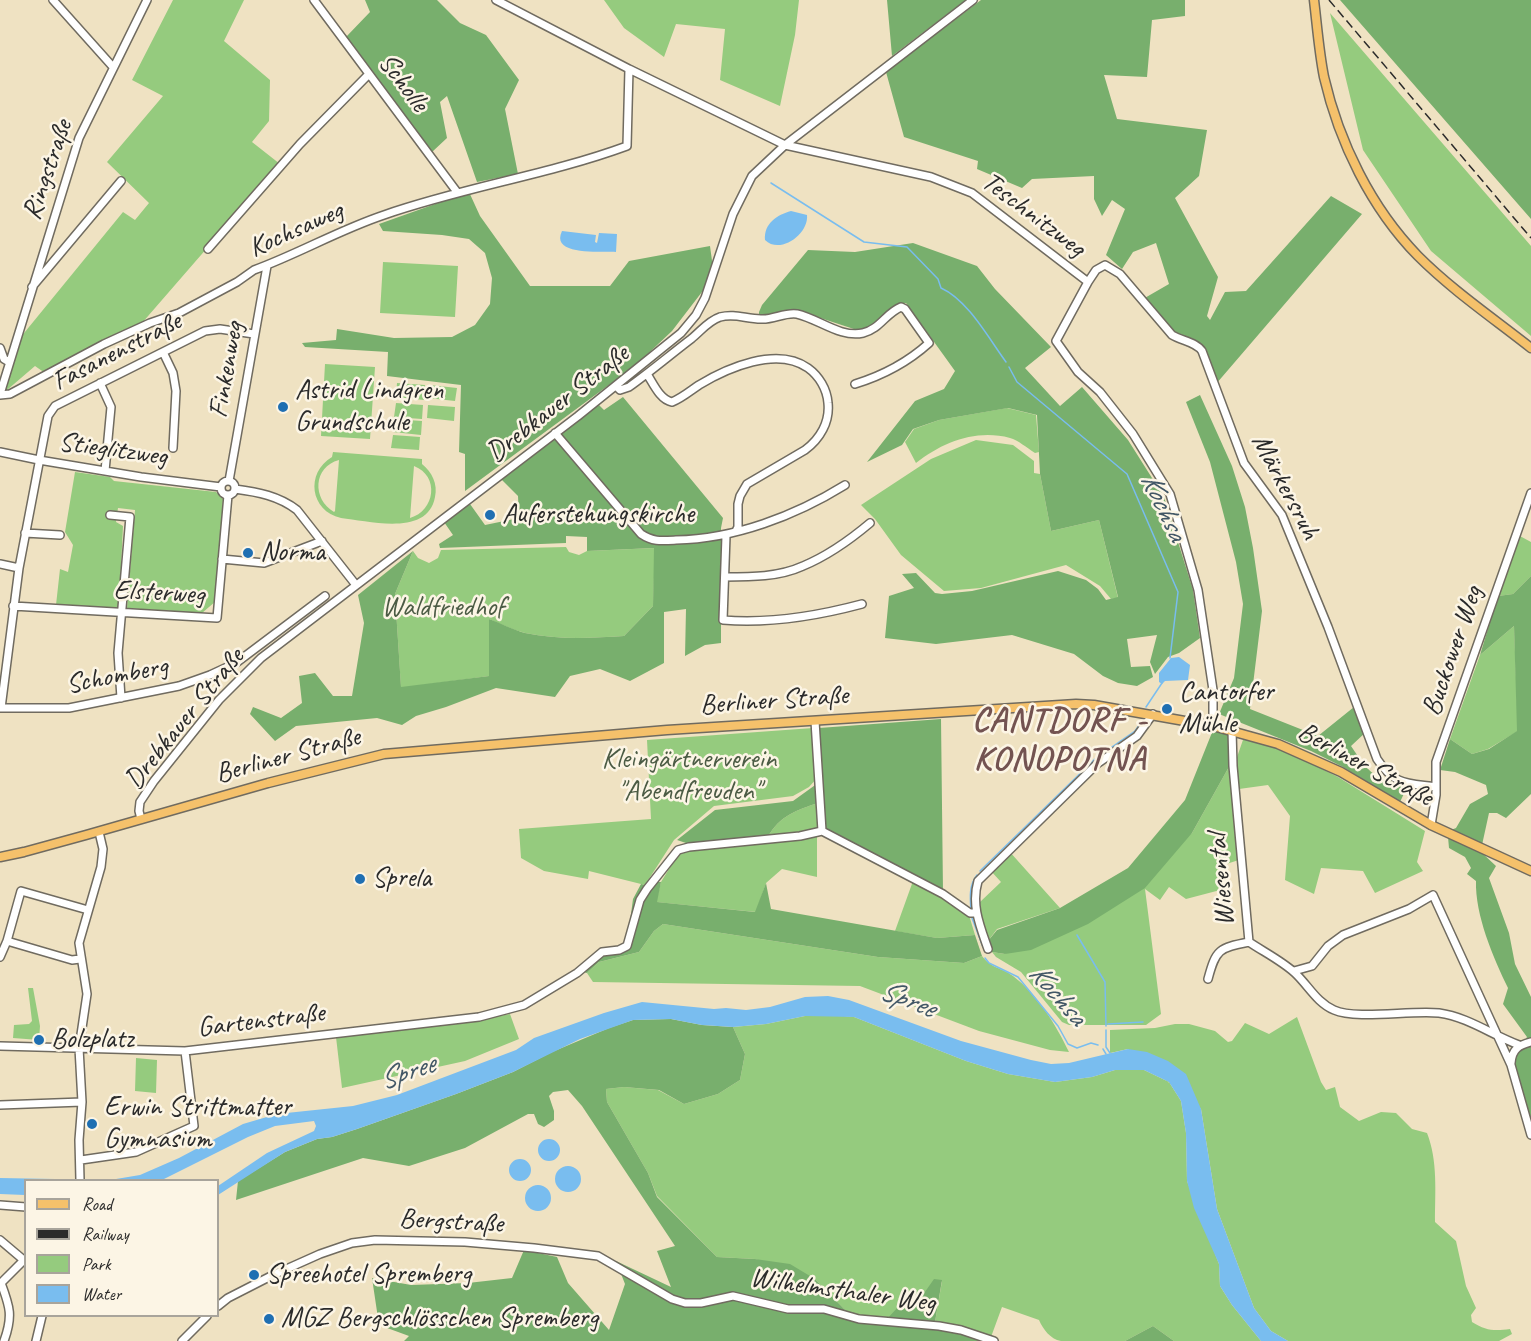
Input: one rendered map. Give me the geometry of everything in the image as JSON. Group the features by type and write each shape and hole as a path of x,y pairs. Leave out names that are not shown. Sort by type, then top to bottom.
{"main road":[{"path":"1314,3 1324,74 1331,105 1354,163 1377,202 1403,238 1435,272 1531,348"},
{"name":"Berliner Straße","path":"0,857 268,783 384,754 667,730 1076,704 1153,714 1232,730 1278,744 1322,762 1431,825 1531,871"}],"street":[{"path":"53,0 113,67"},
{"name":"Ringstraße","path":"0,394 78,138 147,0"},
{"name":"Scholle","path":"314,0 458,192"},
{"name":"Teschnitzweg","path":"498,0 629,69 785,145 931,177 972,193 1088,282 1056,341 1078,372 1100,392 1133,434 1170,494 1198,590 1213,690 1213,726"},
{"name":"Drebkauer Straße","path":"141,819 139,807 143,796 237,681 261,658 616,386 681,333 696,315 709,288 733,214 752,176 785,145 973,0"},
{"name":"Kochsaweg","path":"0,394 10,394 150,322 179,313 237,282 254,270 384,215 458,192 602,155 627,146 629,69"},
{"path":"208,249 300,144 369,74"},
{"path":"31,289 121,181"},
{"name":"Märkersruh","path":"1088,282 1099,267 1105,265 1112,268 1120,274 1172,336 1199,346 1244,463 1282,515 1328,627 1377,759 1386,773 1394,779 1436,788"},
{"name":"Finkenweg","path":"230,481 267,266"},
{"path":"616,386 619,389 625,389 647,374 709,322 729,315 762,320 792,314 854,334 872,330 897,309 901,307 905,309 929,343 872,379 855,384"},
{"name":"Fasanenstraße","path":"1,708 12,606 48,416 55,406 163,351 212,329 254,333"},
{"path":"0,348 4,359 9,362"},
{"path":"163,351 173,373 176,391 173,448"},
{"path":"647,374 662,396 672,402 721,374 765,360 787,359 802,364 816,375 824,386 829,407 823,430 813,444 805,450 747,483 740,496 736,531"},
{"path":"99,383 111,407 105,471"},
{"path":"555,432 634,526 648,539 654,541 726,536 793,511 845,485"},
{"name":"Stieglitzweg","path":"0,452 105,471 221,487"},
{"path":"230,481 236,489 228,495 222,491 221,487 223,483 230,481"},
{"path":"236,489 283,500 297,510 356,585"},
{"name":"Buckower Weg","path":"1431,825 1436,805 1436,762 1531,493"},
{"name":"Elsterweg","path":"12,606 217,618 228,495"},
{"path":"110,515 130,517 118,653 121,698"},
{"path":"725,578 758,577 803,567 846,541 870,523"},
{"path":"25,532 60,535"},
{"path":"726,536 723,620 784,619 862,604"},
{"path":"222,559 264,563 322,541"},
{"path":"0,564 19,568"},
{"name":"Schomberg","path":"1,708 69,708 179,686 236,663 325,596"},
{"path":"988,949 976,913 975,892 982,877 1096,764 1137,736 1153,714"},
{"path":"816,721 822,831 944,894 970,913 976,913"},
{"name":"Wiesental","path":"1232,730 1233,766 1249,942 1294,971 1324,1005 1336,1011 1349,1014 1441,1013 1471,1022 1519,1045"},
{"name":"Wiesental","path":"1234,753 1242,733"},
{"path":"80,1177 79,1140 82,1102 79,1048 87,994 80,959 81,936 101,867 103,849 99,831"},
{"name":"Gartenstraße","path":"0,1046 185,1051 479,1017 524,1005 577,973 602,952 619,950 627,946 640,900 678,850 800,836 822,831"},
{"path":"0,957 7,941 21,891 88,909"},
{"path":"1294,971 1312,966 1328,946 1343,935 1409,909 1433,896 1511,1065 1531,1135"},
{"path":"7,941 72,960 80,959"},
{"path":"1208,979 1219,952 1225,947 1249,942"},
{"path":"1511,1065 1513,1052 1519,1045 1531,1042"},
{"path":"81,1160 136,1152 194,1126 185,1051"},
{"path":"0,1105 82,1102"},
{"path":"0,1205 24,1208"},
{"path":"0,1240 24,1262 1,1283 11,1316 4,1341"},
{"name":"Bergstraße","path":"219,1305 273,1275 320,1254 352,1243 375,1240 465,1242 598,1256 672,1299 685,1303"},
{"name":"Wilhelmsthaler Weg","path":"685,1303 701,1303 734,1296 788,1309 824,1309 859,1319 939,1326 961,1330 994,1341"},
{"path":"36,1341 42,1317"},
{"path":"182,1341 206,1317"}],"green space":[{"path":"173,0 244,0 224,41 270,80 269,121 252,142 280,164 142,323 85,350 45,373 35,366 7,390 5,388 20,338 123,212 135,220 149,203 107,162 163,96 132,80"},
{"path":"365,0 437,0 460,23 486,35 519,80 505,109 518,174 477,182 447,96 440,102 447,138 432,152 346,37 370,12"},
{"path":"604,0 799,0 795,35 780,106 720,80 725,29 676,24 664,57 624,28"},
{"path":"887,0 966,0 892,56"},
{"path":"981,0 1185,0 1185,16 1152,20 1147,77 1104,75 1117,119 1207,130 1199,176 1175,198 1218,277 1207,316 1210,320 1225,292 1246,291 1331,196 1362,214 1216,384 1203,346 1176,334 1143,299 1169,284 1156,243 1133,252 1122,269 1106,255 1125,209 1112,200 1102,216 1094,199 1094,176 1032,179 1022,188 977,169 978,161 904,137 886,72"},
{"path":"1340,0 1531,0 1531,219"},
{"path":"1330,13 1531,246 1531,336 1431,251 1363,150"},
{"path":"469,192 480,216 530,286 610,286 629,261 710,246 713,268 705,288 672,331 636,365 465,491 465,454 459,452 461,385 387,376 388,352 305,347 302,343 336,340 337,329 394,338 452,337 475,325 490,304 492,278 485,253 469,239 383,231 379,224"},
{"path":"913,243 977,266 995,289 1051,347 1025,368 1060,406 1082,387 1128,440 1164,497 1193,590 1200,638 1179,653 1168,657 1155,674 1150,662 1157,635 1127,639 1131,667 1150,666 1153,677 1137,686 1118,683 1103,676 1074,654 1012,635 936,644 885,638 889,596 914,588 902,574 916,573 935,593 942,594 972,591 1058,571 1086,580 1098,589 1106,600 1118,597 1099,520 1051,531 1040,474 1037,415 1008,408 939,420 913,429 902,445 867,462 915,401 944,389 955,371 906,303 896,306 877,327 863,332 796,310 759,317 762,305 808,250 855,252"},
{"path":"383,262 458,266 455,317 380,313"},
{"path":"325,364 375,367 370,439 321,436"},
{"path":"397,383 425,385 424,400 396,397"},
{"path":"430,385 457,388 455,401 428,398"},
{"path":"1200,395 1232,466 1245,507 1253,548 1262,611 1250,709 1318,736 1354,707 1366,732 1351,746 1374,774 1408,785 1400,802 1343,767 1311,751 1219,714 1234,678 1243,604 1236,562 1210,462 1186,402"},
{"path":"623,397 723,518 721,528 721,643 705,645 685,656 686,609 664,612 664,663 630,681 600,669 570,676 555,697 496,688 416,716 402,725 377,718 296,726 275,741 250,714 253,707 281,718 302,703 299,676 315,673 333,696 352,696 364,623 358,595 413,551 395,594 401,687 489,676 489,619 520,632 550,637 624,636 653,606 654,548 587,551 587,537 566,536 566,543 440,548 439,544 453,535 444,522 470,504 485,525 519,518 518,496 499,477 599,405 604,410"},
{"path":"396,403 423,405 422,419 394,417"},
{"path":"428,405 455,407 454,421 427,418"},
{"path":"1007,408 1036,415 1039,452 1035,453 1010,438 972,436 949,443 916,463 905,442 914,429 939,420"},
{"path":"394,419 422,421 421,435 393,432"},
{"path":"393,435 420,437 419,450 391,448"},
{"path":"976,440 1013,445 1034,461 1034,473 1040,474 1051,531 1099,520 1118,598 1111,599 1100,586 1066,565 981,588 944,591 901,555 875,519 861,505 931,459"},
{"path":"333,452 422,459 422,464 429,471 436,487 430,510 421,518 396,524 341,518 331,514 317,500 315,481 323,464 332,457","holes":["339,460 335,511 334,512 322,499 318,484 324,469","414,466 428,477 431,493 425,508 410,518"]},
{"path":"75,472 110,477 114,481 216,492 223,499 216,601 202,613 127,608 135,510 118,508 116,522 123,526 119,608 56,605 60,569 68,572 73,545 65,532"},
{"path":"1518,535 1531,542 1531,576 1513,594 1498,596"},
{"name":"Waldfriedhof","path":"566,547 569,552 579,555 587,551 655,548 653,606 624,636 550,637 525,633 489,619 489,676 401,688 395,594 413,551 418,558 429,563 438,558 441,550"},
{"path":"1531,576 1531,794 1506,818 1497,813 1489,813 1482,845 1451,830 1456,828 1470,804 1488,794 1486,785 1455,772 1440,770 1450,739 1472,754 1489,749 1517,731 1514,626 1480,655 1498,596 1513,594"},
{"path":"1514,626 1518,731 1488,749 1472,754 1450,739 1480,655"},
{"path":"941,719 943,892 824,830 819,728"},
{"name":"Kleingärtnerverein \"Abendfreuden\"","path":"813,728 817,778 809,787 793,796 714,806 674,840 645,885 589,871 588,879 544,871 521,858 519,829 651,819 647,740"},
{"path":"1213,730 1229,734 1230,765 1192,833 1145,888 1088,924 1031,950 1005,954 992,952 988,941 997,930 1060,908 1128,868 1185,800"},
{"path":"1244,737 1282,749 1338,777 1425,831 1417,862 1423,871 1375,893 1363,871 1321,868 1314,894 1285,880 1290,816 1268,785 1239,789 1236,760"},
{"path":"1230,765 1242,859 1220,866 1224,889 1186,899 1169,887 1160,900 1145,889 1161,1014 1146,1025 1069,1025 1062,1022 1021,972 996,957 992,952 1005,954 1192,833"},
{"path":"818,783 818,803 796,811 783,819 768,837 689,844 677,840 715,810 793,801"},
{"path":"818,803 819,829 768,837 783,819 796,811"},
{"name":"Kleingärtnerverein \"Abendfreuden\"","path":"817,836 817,877 782,869 766,883 756,912 656,902 661,882 680,851"},
{"path":"1448,837 1481,852 1496,866 1489,878 1509,933 1515,964 1531,997 1531,1123 1515,1065 1516,1054 1527,1037 1503,1004 1508,988 1482,922 1478,908 1476,881 1467,874 1471,868 1465,857 1449,848"},
{"path":"1009,851 1060,908 997,929 988,941 981,919 980,902 1001,882 990,870"},
{"path":"913,881 969,915 975,935 937,938 895,931"},
{"path":"649,882 661,882 657,902 755,912 766,883 771,909 937,938 975,935 982,956 964,963 878,957 663,924 654,931 639,952 599,962 587,973 576,970 602,951 619,949 627,944 633,899 641,884 645,885"},
{"path":"663,924 878,957 964,963 982,956 989,963 1013,976 1030,992 1052,1021 1069,1052 1050,1050 979,1031 860,986 593,982 587,973 599,962 639,952 654,931"},
{"path":"28,988 33,988 40,1026 39,1040 13,1038 14,1025 29,1024 32,1021"},
{"path":"510,1014 519,1039 465,1061 342,1088 336,1037 479,1020"},
{"path":"805,1016 854,1017 966,1061 1008,1074 1055,1082 1092,1077 1115,1070 1144,1070 1169,1082 1181,1101 1186,1133 1187,1181 1219,1264 1220,1286 1261,1341 1174,1341 1153,1326 1125,1341 1061,1341 1047,1333 1039,1320 1002,1307 991,1337 935,1322 942,1281 913,1309 886,1320 851,1316 815,1279 755,1259 717,1257 657,1196 648,1173 607,1102 606,1089 624,1087 658,1090 684,1104 718,1094 740,1080 745,1054 733,1027 766,1024"},
{"path":"1297,1017 1321,1082 1326,1090 1335,1087 1340,1107 1359,1121 1381,1112 1396,1113 1412,1129 1427,1133 1433,1154 1435,1222 1456,1241 1466,1286 1476,1308 1471,1315 1472,1322 1491,1330 1510,1329 1512,1334 1499,1341 1288,1341 1271,1331 1254,1308 1217,1209 1201,1109 1128,1049 1110,1053 1110,1030 1189,1024 1215,1031 1228,1042 1232,1041 1245,1023 1269,1034"},
{"path":"671,1019 702,1025 733,1027 745,1054 740,1080 718,1094 684,1104 659,1090 624,1087 606,1089 607,1102 648,1173 657,1197 717,1257 790,1264 815,1279 851,1316 940,1328 986,1341 404,1341 409,1336 379,1325 372,1278 411,1285 468,1283 512,1278 524,1250 557,1257 568,1283 609,1330 625,1284 616,1261 671,1287 657,1251 675,1246 582,1106 568,1090 553,1092 549,1096 554,1111 554,1120 544,1127 538,1124 534,1114 528,1114 465,1148 409,1166 363,1158 236,1200 238,1181 285,1152 317,1139 357,1129 456,1094 513,1072 552,1052 609,1028 633,1020"},
{"path":"136,1058 157,1060 156,1093 135,1091"},
{"path":"934,1279 942,1280 935,1322 886,1320 899,1306 913,1309"},
{"path":"1153,1326 1174,1341 1125,1341"}],"water":[{"path":"791,211 807,215 799,235 785,244 771,244 765,240 769,224"},
{"path":"562,231 596,235 595,242 597,243 599,233 617,234 616,252 589,252 570,248 563,245 560,239"},
{"path":"1179,657 1190,665 1188,680 1165,681 1162,684 1159,682 1159,673 1171,658"},
{"path":"828,996 849,1000 961,1041 1051,1064 1069,1063 1128,1049 1147,1052 1168,1061 1186,1074 1201,1109 1217,1209 1254,1308 1271,1331 1288,1341 1261,1341 1220,1286 1219,1264 1194,1208 1187,1181 1186,1133 1181,1101 1169,1082 1144,1070 1115,1070 1092,1077 1055,1082 1008,1074 966,1061 854,1017 805,1016 766,1024 733,1027 702,1025 671,1019 633,1020 580,1039 513,1072 456,1094 357,1129 317,1139 285,1152 219,1194 219,1185 267,1153 314,1131 316,1126 314,1121 275,1126 164,1179 116,1179 140,1175 179,1158 243,1124 277,1114 353,1106 397,1095 516,1050 534,1038 642,1002 746,1010 770,1007 805,997"},
{"path":"549,1139 557,1142 560,1150 557,1158 549,1161 541,1158 538,1150 541,1142"},
{"path":"520,1159 528,1162 531,1170 528,1178 520,1181 512,1178 509,1170 512,1162"},
{"path":"568,1166 578,1169 581,1179 578,1189 568,1192 558,1189 555,1179 558,1169"},
{"path":"0,1178 55,1179 24,1179 24,1195 0,1194"},
{"path":"538,1185 547,1189 551,1198 547,1207 538,1211 529,1207 525,1198 529,1189"}],"waterway":[{"name":"Kochsa","path":"771,183 864,242 907,247 938,279 941,288 960,301 969,311 1006,362"},
{"name":"Kochsa","path":"1009,367 1017,382 1127,474 1178,592 1170,658"},
{"name":"Kochsa","path":"1146,707 1162,683"},
{"name":"Kochsa","path":"980,871 1096,758 1135,731 1143,720"},
{"name":"Kochsa","path":"971,910 971,887 977,875"},
{"name":"Kochsa","path":"972,918 983,947"},
{"path":"1077,935 1105,982 1106,1026"},
{"name":"Kochsa","path":"985,958 989,963 1018,977 1058,1026 1068,1044 1077,1048 1091,1043 1098,1045"},
{"path":"1108,1024 1143,1022"},
{"path":"1106,1030 1106,1047 1110,1053"},
{"name":"Kochsa","path":"1103,1049 1106,1054"}],"railway":[{"path":"1329,0 1531,238"}],"place":[{"name":"Astrid Lindgren Grundschule","path":"283,407"},
{"name":"Auferstehungskirche","path":"490,515"},
{"name":"Norma","path":"248,553"},
{"name":"Cantorfer Mühle","path":"1167,709"},
{"name":"Sprela","path":"360,879"},
{"name":"Bolzplatz","path":"39,1040"},
{"name":"Erwin Strittmatter Gymnasium","path":"92,1124"},
{"name":"Spreehotel Spremberg","path":"254,1275"},
{"name":"MGZ Bergschlösschen Spremberg","path":"269,1319"}],"district":[{"name":"CANTDORF - KONOPOTNA","path":"1060,740"}],"water label":[{"name":"Spree","path":"907,1000"},
{"name":"Spree","path":"407,1073"}]}
